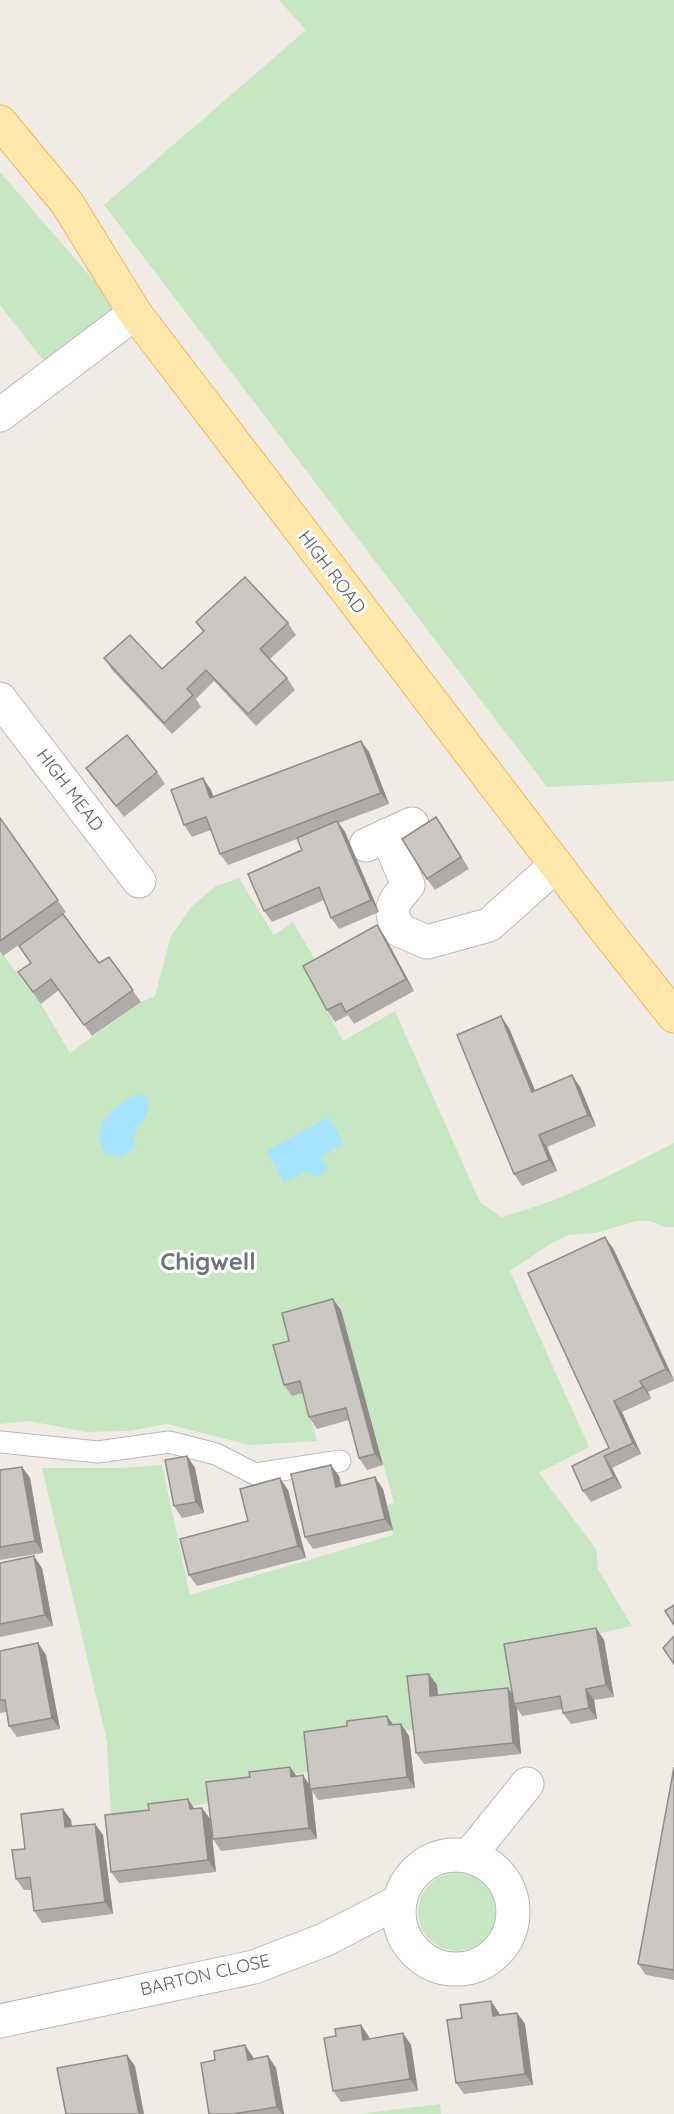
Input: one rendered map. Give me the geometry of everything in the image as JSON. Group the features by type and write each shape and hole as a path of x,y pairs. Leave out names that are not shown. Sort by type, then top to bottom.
{"main road":[{"name":"HIGH ROAD","path":"0,122 67,203 135,313 674,1016"}],"street":[{"path":"0,415 135,313"},
{"name":"HIGH MEAD","path":"0,699 139,881"},
{"path":"388,835 408,885 395,902 392,916 399,930 427,942 489,925 556,865"},
{"path":"470,1856 527,1784"},
{"path":"450,1855 470,1856 488,1864 502,1878 511,1895 514,1915 509,1934 498,1951 483,1964 464,1969 445,1969 428,1963 414,1951 404,1936 399,1919 400,1901 407,1884 417,1870 432,1860 450,1855"},
{"name":"BARTON CLOSE","path":"0,2021 254,1967 324,1940 400,1901"}],"lane":[{"path":"0,1442 98,1452 169,1442 216,1454 255,1474 340,1461"}],"green space":[{"path":"279,0 674,0 674,781 547,787 104,205 306,30"},
{"path":"0,172 127,319 54,374 0,305"},
{"path":"239,878 274,935 293,922 319,966 307,973 343,1041 395,1011 480,1202 501,1217 567,1194 674,1143 674,1227 665,1227 649,1221 636,1221 596,1233 569,1235 553,1242 510,1271 589,1447 539,1473 596,1549 598,1569 632,1626 511,1653 513,1695 419,1729 312,1742 314,1771 208,1788 209,1803 111,1820 107,1741 42,1468 120,1468 162,1465 190,1595 393,1535 387,1505 394,1503 339,1305 284,1325 317,1441 249,1445 167,1424 129,1431 86,1432 29,1421 0,1424 0,951 41,1004 70,1053 141,1002 155,996 171,936 192,906 216,886"},
{"path":"457,1873 472,1876 489,1890 496,1912 493,1927 479,1944 457,1951 442,1948 425,1934 418,1912 421,1897 435,1880"},
{"path":"440,2104 441,2114 359,2114"}],"water":[{"path":"139,1094 147,1097 148,1109 132,1140 137,1146 121,1157 107,1154 99,1135 101,1126 113,1110"},
{"path":"329,1117 344,1144 321,1156 328,1168 321,1176 314,1176 307,1171 284,1183 267,1151"}],"building":[{"path":"245,577 288,623 260,649 287,678 248,714 206,670 187,689 193,695 164,723 104,658 130,635 162,669 204,631 196,622"},
{"path":"127,735 157,772 116,806 86,768"},
{"path":"361,741 381,793 220,854 206,817 184,825 171,790 203,778 210,798"},
{"path":"436,817 461,857 427,879 402,839"},
{"path":"0,818 58,900 0,941"},
{"path":"337,821 371,900 331,918 319,887 264,911 248,874 302,850 297,838"},
{"path":"63,914 99,963 109,957 133,990 84,1025 51,979 33,992 18,972 31,963 19,946"},
{"path":"377,925 406,979 346,1012 341,1003 327,1010 303,966"},
{"path":"501,1016 532,1092 572,1075 588,1115 539,1135 549,1160 514,1174 457,1035"},
{"path":"605,1237 666,1369 640,1381 643,1387 614,1401 633,1443 604,1456 614,1477 583,1491 572,1466 609,1448 528,1273"},
{"path":"333,1299 375,1454 359,1458 346,1408 309,1417 300,1381 284,1385 273,1345 289,1341 282,1313"},
{"path":"187,1456 196,1502 174,1506 165,1460"},
{"path":"331,1465 336,1487 375,1477 385,1519 305,1537 291,1474"},
{"path":"22,1467 35,1541 0,1547 0,1470"},
{"path":"280,1478 298,1546 189,1575 180,1539 248,1521 240,1489"},
{"path":"34,1556 45,1615 0,1624 0,1563"},
{"path":"674,1605 674,1625 665,1611"},
{"path":"596,1628 606,1685 586,1689 589,1708 563,1713 560,1696 514,1704 504,1644"},
{"path":"674,1636 674,1664 663,1648"},
{"path":"38,1643 52,1718 9,1726 5,1700 0,1700 0,1651"},
{"path":"429,1674 430,1696 508,1688 513,1743 416,1753 407,1676"},
{"path":"387,1716 389,1725 401,1724 407,1777 310,1789 304,1732 347,1726 347,1721"},
{"path":"290,1767 291,1777 303,1775 309,1828 213,1839 206,1782 250,1777 249,1772"},
{"path":"674,1767 674,1970 638,1964"},
{"path":"188,1799 190,1809 202,1808 208,1860 111,1872 105,1815 149,1810 148,1804"},
{"path":"63,1809 65,1827 95,1824 105,1902 34,1911 30,1877 16,1879 12,1850 25,1849 21,1814"},
{"path":"491,2001 493,2016 517,2013 525,2074 456,2083 447,2020 462,2018 460,2005"},
{"path":"361,2025 363,2040 403,2033 410,2079 333,2091 324,2038 336,2036 335,2029"},
{"path":"245,2045 248,2060 268,2056 277,2107 233,2114 209,2114 201,2063 215,2060 214,2051"},
{"path":"127,2055 139,2114 66,2114 57,2068"}],"district":[{"name":"Chigwell","path":"208,1262"}]}
